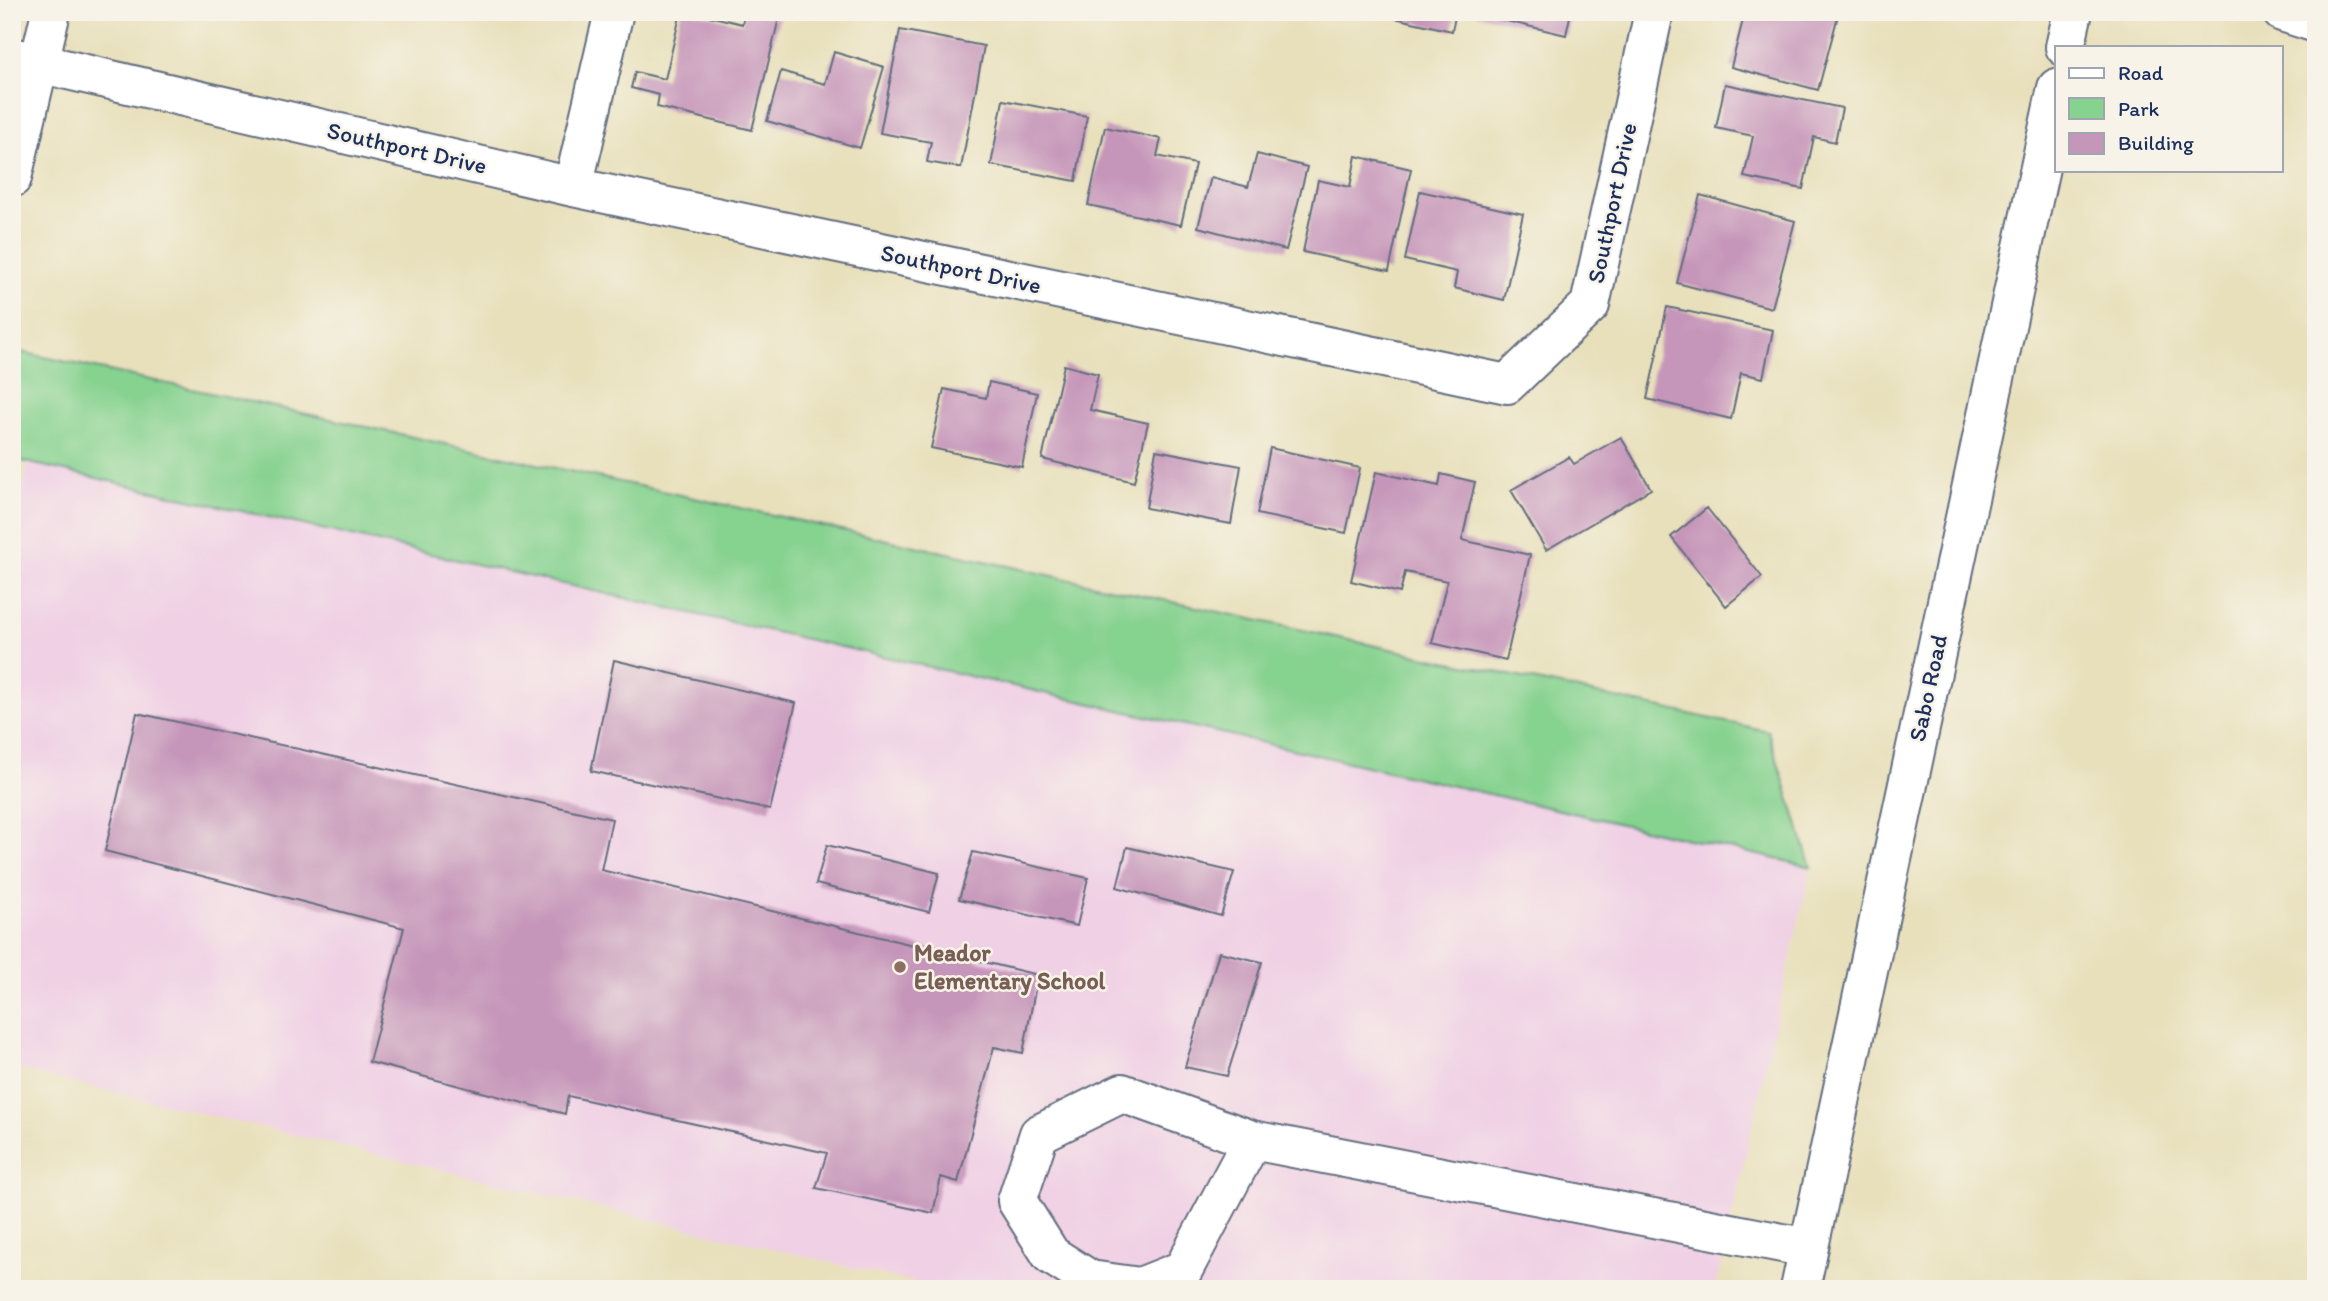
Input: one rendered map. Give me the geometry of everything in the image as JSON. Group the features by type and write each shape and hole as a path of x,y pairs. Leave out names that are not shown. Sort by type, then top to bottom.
{"street":[{"path":"12,178 26,60 51,12"},
{"path":"573,187 614,12"},
{"name":"Southport Drive","path":"26,60 573,187 1507,384 1590,305 1654,12"},
{"path":"2065,46 2073,12"},
{"path":"2282,12 2316,23"},
{"name":"Sabo Road","path":"1800,1289 2055,97"},
{"path":"1252,1140 1183,1270 1140,1287 1090,1280 1051,1255 1017,1201 1039,1134 1122,1093 1252,1140 1808,1248"}],"shaded area":[{"name":"Meador Elementary School","path":"29,462 1811,867 1715,1289 943,1289 12,1068 12,538"}],"green space":[{"path":"12,350 1768,731 1811,867 12,459"}],"building":[{"path":"681,12 693,12 742,24 745,12 779,18 752,130 657,107 659,95 631,88 635,72 665,79"},
{"path":"1391,12 1456,12 1452,31 1390,17"},
{"path":"1468,12 1571,12 1566,35"},
{"path":"1745,12 1839,12 1818,90 1731,67"},
{"path":"900,30 984,46 961,168 927,162 931,142 880,133"},
{"path":"834,52 884,67 860,148 767,121 781,71 825,84"},
{"path":"1725,84 1842,108 1835,142 1814,137 1803,189 1744,177 1753,136 1716,128"},
{"path":"1003,100 1087,116 1076,181 991,165"},
{"path":"1105,127 1161,139 1157,156 1195,164 1181,225 1088,205"},
{"path":"1257,154 1307,167 1286,250 1198,227 1211,177 1248,187"},
{"path":"1356,156 1411,169 1389,271 1303,252 1318,180 1350,187"},
{"path":"1420,191 1523,214 1504,300 1454,288 1457,272 1405,260"},
{"path":"1700,195 1795,221 1772,308 1677,283"},
{"path":"1667,307 1773,330 1763,378 1741,373 1731,419 1647,399"},
{"path":"1064,365 1098,374 1090,410 1148,423 1134,482 1042,459"},
{"path":"989,382 1037,393 1022,467 931,448 944,389 986,398"},
{"path":"1621,437 1651,489 1546,550 1511,490 1569,457 1574,464"},
{"path":"1270,448 1360,468 1346,533 1257,514"},
{"path":"1156,450 1241,466 1231,524 1146,508"},
{"path":"1376,472 1439,486 1441,474 1475,482 1462,540 1530,555 1506,660 1432,643 1447,581 1405,572 1400,593 1351,581"},
{"path":"1707,508 1762,577 1726,606 1671,537"},
{"path":"614,660 796,703 770,810 591,771"},
{"path":"137,713 612,819 601,870 1038,975 1023,1053 994,1047 958,1182 941,1177 933,1213 816,1188 827,1153 568,1096 565,1114 369,1062 404,928 105,851"},
{"path":"827,845 939,873 929,912 816,884"},
{"path":"1127,847 1234,872 1221,916 1117,887"},
{"path":"973,852 1088,878 1077,926 959,899"},
{"path":"1219,952 1262,962 1227,1076 1185,1067"}],"place":[{"name":"Meador Elementary School","path":"900,967"}]}
